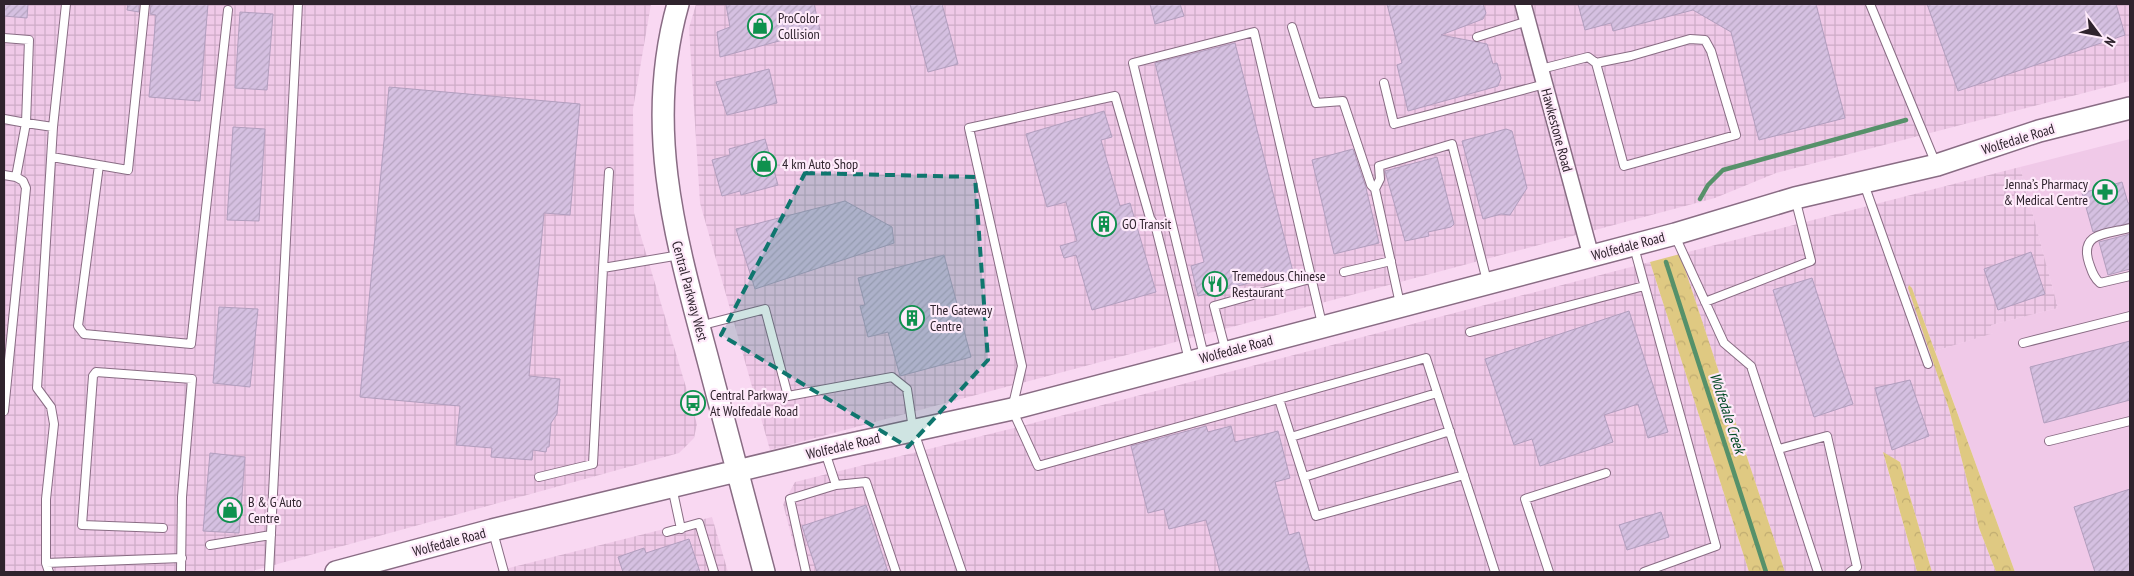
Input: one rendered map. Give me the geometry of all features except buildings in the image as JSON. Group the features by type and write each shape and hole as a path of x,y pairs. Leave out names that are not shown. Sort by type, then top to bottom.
{"street":[{"name":"Central Parkway West","path":"678,4 665,66 663,107 667,185 680,255 764,572"},
{"name":"Hawkestone Road","path":"1523,4 1591,256"},
{"name":"Wolfedale Road","path":"336,572 384,563 492,530 913,429 1012,408 1675,234 1795,198 1864,184 1937,165 2040,131 2130,108"}],"lane":[{"path":"48,572 46,563 46,499 54,424 51,407 37,388 53,127 66,4"},
{"path":"52,158 128,170 145,4"},
{"path":"269,572 298,4"},
{"path":"1870,4 1937,165"},
{"path":"99,165 78,326 84,334 191,344 228,10"},
{"path":"1477,37 1528,21"},
{"path":"1292,27 1316,103 1344,101 1371,185 1375,189 1401,306"},
{"path":"1197,360 1133,63 1254,32 1323,326"},
{"path":"4,38 29,40 26,123 16,177"},
{"path":"1541,69 1588,57 1596,63 1624,166 1736,135 1711,51 1705,40 1690,39 1631,56 1596,63"},
{"path":"1384,83 1394,124 1545,84"},
{"path":"1197,360 1156,228 1150,218 1115,96 969,128 1022,366 1012,408 1038,466 1426,358 1495,572"},
{"path":"4,119 53,127"},
{"path":"1375,189 1380,179 1379,166 1452,144 1488,283"},
{"path":"539,477 593,464 609,172"},
{"path":"4,175 16,177 23,181 26,188 4,411"},
{"path":"1864,184 1928,364"},
{"path":"1705,302 1811,261 1795,198"},
{"path":"2130,228 2096,237 2088,242 2085,250 2094,277 2100,283 2130,276"},
{"path":"1675,234 1724,343 1751,366 1818,572"},
{"path":"1633,245 1716,546 1644,572"},
{"path":"603,268 680,255"},
{"path":"1344,272 1391,261"},
{"path":"1226,352 1214,306 1313,278"},
{"path":"1470,332 1644,286"},
{"path":"699,326 765,310 788,396 892,377 907,389 913,429 962,572"},
{"path":"2023,343 2130,316"},
{"path":"163,528 82,525 92,376 96,372 192,379 182,497 181,572"},
{"path":"1291,437 1437,393"},
{"path":"1279,399 1316,516 1464,475"},
{"path":"2049,441 2130,421"},
{"path":"1304,477 1450,431"},
{"path":"1779,449 1826,436 1858,567 1850,572"},
{"path":"824,450 836,485"},
{"path":"1549,572 1525,499 1606,472"},
{"path":"806,572 790,499 836,485 866,482 896,572"},
{"path":"672,488 681,529"},
{"path":"667,532 699,523 714,572"},
{"path":"492,530 504,572"},
{"path":"210,545 271,535"},
{"path":"46,563 182,558"}],"highlighted area":[{"path":"805,173 975,177 988,360 908,447 721,335"}],"shaded area":[{"path":"4,4 651,4 633,109 634,213 697,424 694,438 679,453 249,572 4,572"},
{"path":"696,4 2130,4 2130,81 1776,173 1715,198 770,450 700,203 689,28"},
{"path":"2130,139 2130,572 2015,572 1935,351 1993,333 1991,325 2058,308 2020,167"},
{"path":"2020,167 2058,308 1991,325 1994,333 1935,351 1912,288 1949,409 1979,528 1996,572 1932,572 1900,462 1883,453 1917,572 1785,572 1680,254"},
{"path":"1650,262 1749,572 801,572 783,504 795,482 1010,429"},
{"path":"712,517 728,572 493,572"}],"green space":[{"path":"1680,254 1785,572 1749,572 1650,262"},
{"path":"1909,285 1912,288 2015,572 1996,572 1979,528 1949,409 1908,288"},
{"path":"1883,452 1900,462 1932,572 1917,572"}],"waterway":[{"name":"Wolfedale Creek","path":"1700,199 1708,185 1723,170 1906,120"},
{"name":"Wolfedale Creek","path":"1666,262 1766,572"}],"place":[{"name":"ProColor Collision","path":"760,26"},
{"name":"4 km Auto Shop","path":"764,164"},
{"name":"Jenna’s Pharmacy & Medical Centre","path":"2105,192"},
{"name":"GO Transit","path":"1104,224"},
{"name":"Tremedous Chinese Restaurant","path":"1215,284"},
{"name":"The Gateway Centre","path":"912,318"},
{"name":"Central Parkway At Wolfedale Road","path":"693,403"},
{"name":"B & G Auto Centre","path":"230,510"}]}
